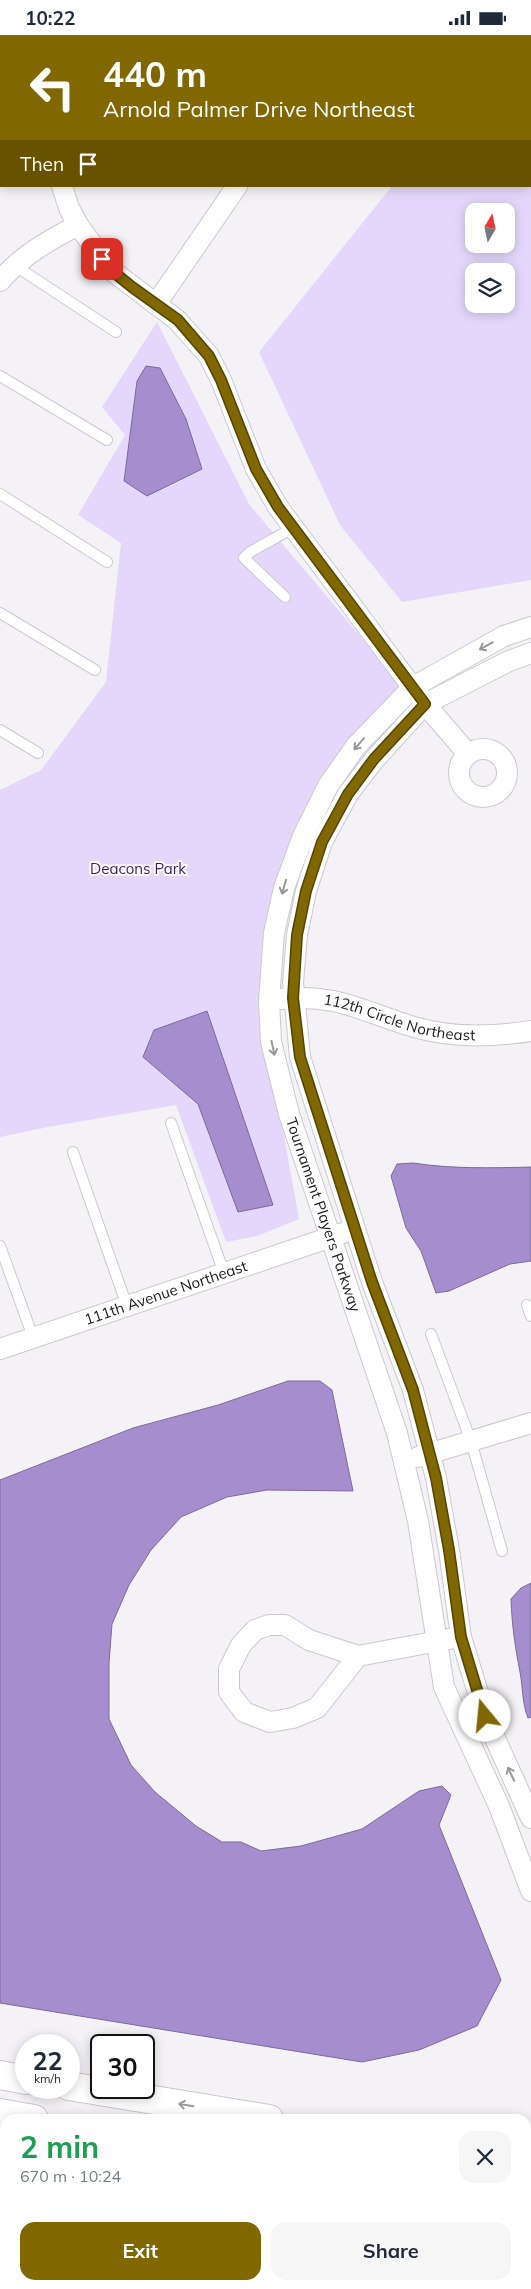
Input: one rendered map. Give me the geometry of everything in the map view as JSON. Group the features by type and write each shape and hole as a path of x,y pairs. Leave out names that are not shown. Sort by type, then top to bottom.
{"main road":[{"path":"0,2075 15,2078"},
{"path":"80,2088 239,2114"}],"street":[{"path":"62,187 69,209 78,225 111,270 178,320 209,356 221,380 256,469 278,507 425,704 468,754"},
{"path":"156,304 237,187"},
{"path":"0,281 14,265 33,250 78,225"},
{"name":"Tournament Players Parkway","path":"531,627 504,637 413,687 356,746 328,786 303,836 284,888 274,933 269,1001 271,1043 289,1114 398,1433 418,1521 444,1687 499,1806 531,1891"},
{"name":"Tournament Players Parkway","path":"531,653 509,661 425,704 374,759 348,794 322,842 306,891 297,935 293,998 300,1057 372,1282 413,1390 430,1453 449,1550 461,1637 485,1716 531,1818"},
{"name":"112th Circle Northeast","path":"269,1001 293,998 335,1000 414,1027 438,1033 490,1035 531,1031"},
{"name":"111th Avenue Northeast","path":"0,1349 355,1229"},
{"path":"404,1461 531,1423"},
{"path":"358,1656 317,1708 293,1718 270,1721 244,1711 229,1692 229,1669 241,1645 255,1630 269,1625 284,1625 309,1640 358,1656 461,1637"}],"lane":[{"path":"14,265 116,332"},
{"path":"0,376 108,440"},
{"path":"0,495 107,562"},
{"path":"285,597 244,558 250,552 293,528"},
{"path":"0,613 95,670"},
{"path":"0,730 38,753"},
{"path":"170,1123 224,1273"},
{"path":"74,1152 127,1306"},
{"path":"0,1246 33,1337"},
{"path":"527,1305 531,1316"},
{"path":"431,1334 471,1441 502,1551"}],"green space":[{"path":"391,187 531,187 531,580 402,602 340,525 259,352"},
{"name":"Deacons Park","path":"157,322 249,504 394,676 399,686 294,832 270,1059 299,1219 257,1236 226,1242 176,1105 0,1137 0,790 41,770 106,682 121,543 78,515 125,435 102,407"}],"shaded area":[{"path":"146,366 160,368 186,419 202,469 147,496 124,481 137,381"},
{"path":"207,1011 273,1205 238,1212 198,1104 143,1057 154,1030"},
{"path":"413,1163 486,1168 531,1167 531,1261 510,1264 449,1291 436,1293 421,1251 406,1228 391,1176 397,1164"},
{"path":"288,1381 320,1381 332,1390 353,1491 267,1490 227,1497 181,1517 151,1550 129,1585 112,1624 109,1663 109,1719 131,1765 155,1792 196,1826 222,1842 241,1842 261,1851 301,1846 362,1829 419,1791 442,1786 451,1795 439,1825 501,1980 477,2026 419,2050 362,2062 0,2003 0,1480 133,1428 218,1405"},
{"path":"531,1583 531,1717 528,1718 515,1645 511,1599 521,1588"}],"route":[{"path":"102,259 111,270 132,287 178,320 194,336 209,356 246,439 256,469 278,507 425,704 374,759 348,794 322,842 306,891 297,935 293,998 300,1057 372,1282 413,1390 436,1478 449,1550 461,1637 485,1716"}]}
